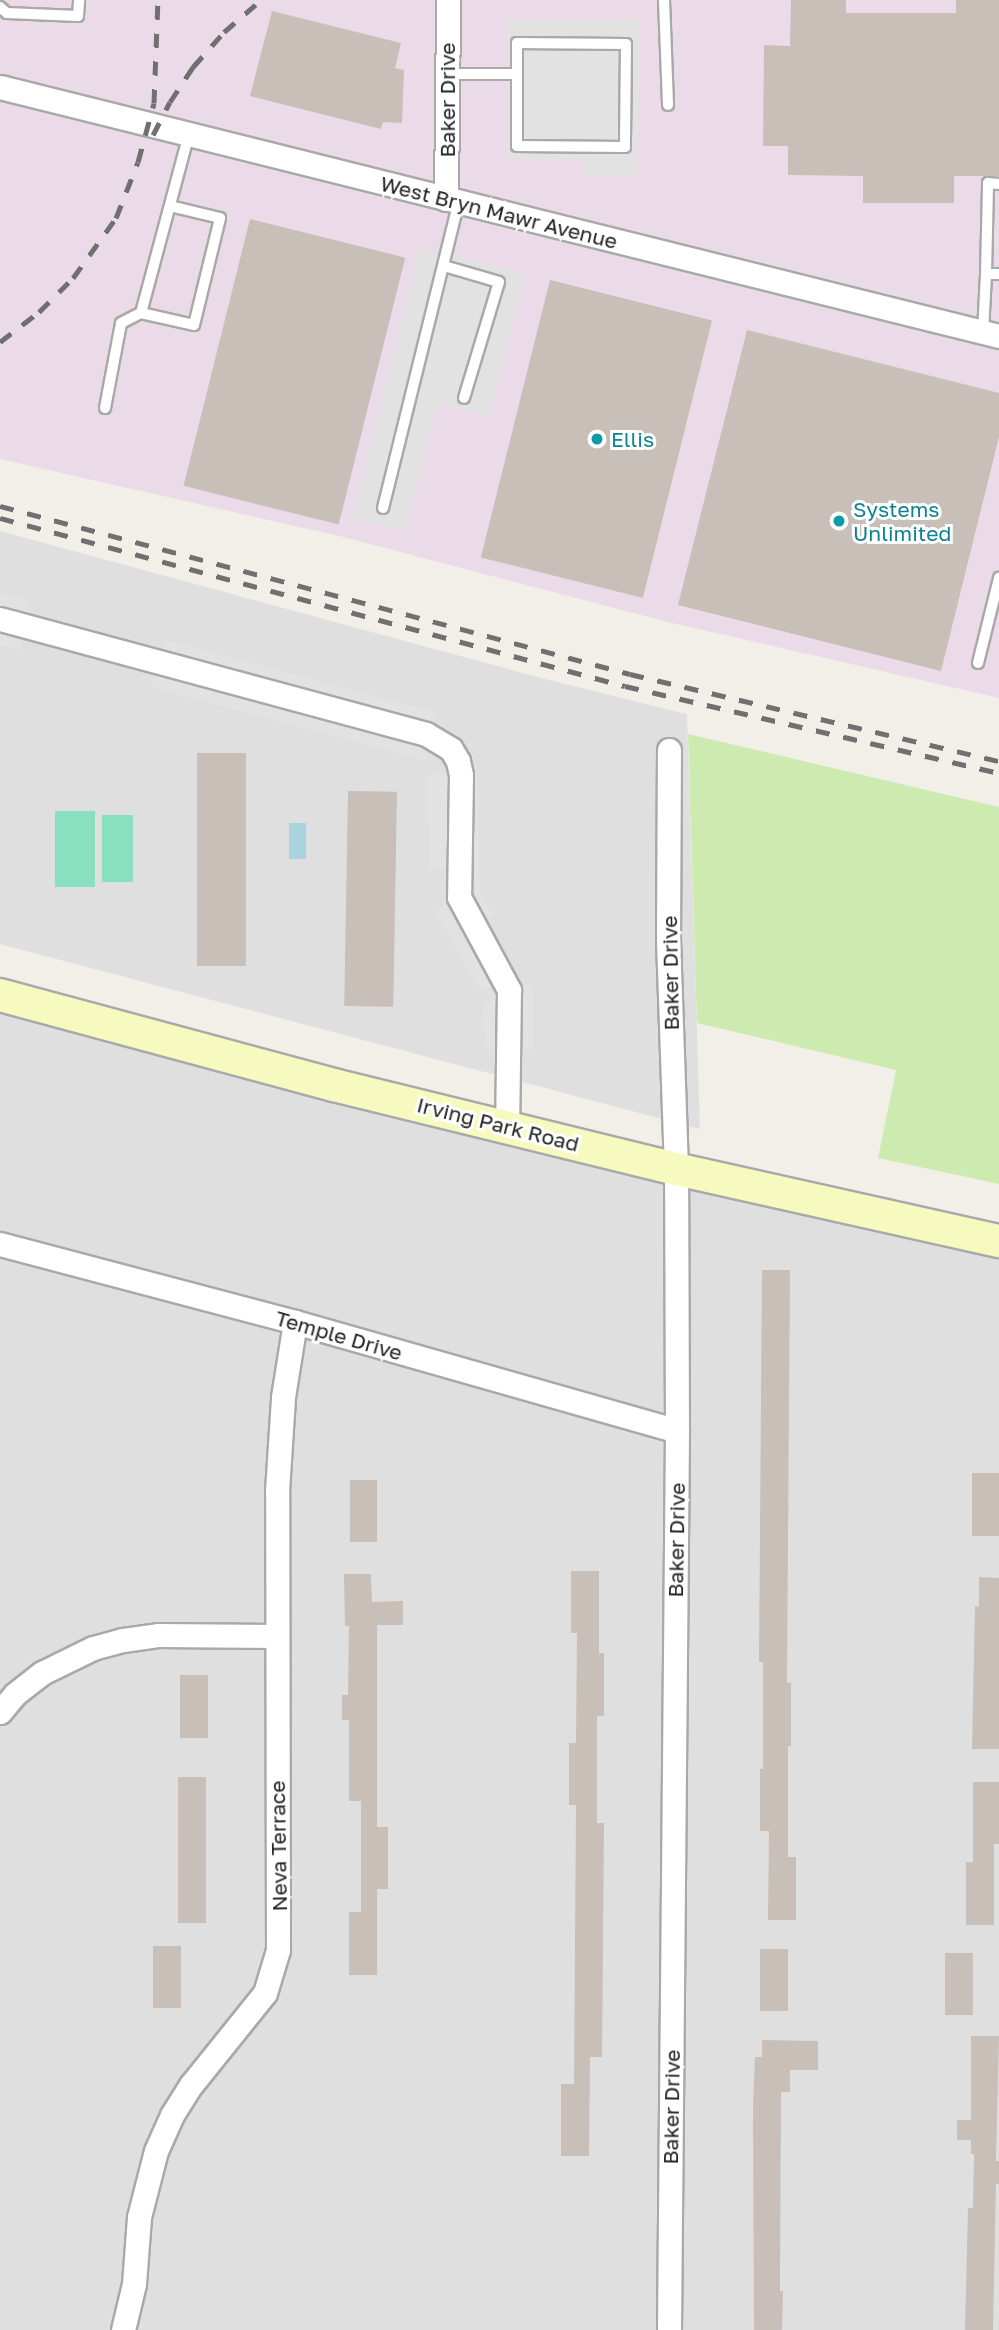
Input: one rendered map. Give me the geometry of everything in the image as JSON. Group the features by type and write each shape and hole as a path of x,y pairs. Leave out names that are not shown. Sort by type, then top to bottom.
{"main road":[{"name":"Irving Park Road","path":"0,995 334,1085 507,1125 676,1169 999,1241"}],"street":[{"name":"Baker Drive","path":"448,0 447,74 453,201"},
{"name":"West Bryn Mawr Avenue","path":"0,87 991,334"},
{"path":"0,619 426,734 451,748 461,775 459,897 509,990 511,1001 507,1125"},
{"name":"Baker Drive","path":"669,750 668,940 676,1169 677,1431 669,2330"},
{"name":"Temple Drive","path":"0,1244 295,1322 677,1431"},
{"name":"Neva Terrace","path":"123,2330 134,2284 139,2217 156,2151 172,2115 191,2085 247,2019 265,1993 274,1971 279,1934 276,1636 278,1452 295,1322"},
{"path":"0,1712 15,1694 42,1673 93,1648 158,1635 276,1636"}],"lane":[{"path":"0,7 7,13 78,16 79,0"},
{"path":"664,0 667,105"},
{"path":"517,43 626,44 625,147 517,146 517,74 517,43"},
{"path":"447,74 517,74"},
{"path":"141,313 189,134"},
{"path":"991,334 986,274 988,183 999,184"},
{"path":"383,508 444,265 453,201"},
{"path":"105,408 121,323 141,313 194,325 220,218 170,206"},
{"path":"444,265 499,282 464,398"},
{"path":"986,274 999,274"},
{"path":"978,663 999,578"}],"shaded area":[{"path":"0,0 999,0 999,698 668,622 339,536 0,459"},
{"path":"508,19 639,19 638,177 584,175 582,159 520,159 508,155"},
{"path":"420,248 525,274 489,416 438,404 406,531 353,518"},
{"path":"0,531 545,679 687,714 700,1129 0,944"},
{"path":"0,593 29,601 20,650 0,645"},
{"path":"165,640 437,713 425,760 152,687"},
{"path":"477,765 480,897 495,914 483,923 516,984 533,985 533,1049 485,1047 483,1002 494,998 492,987 480,991 435,912 449,904 446,870 429,869 428,776"},
{"path":"0,1010 532,1148 999,1259 999,2330 0,2330"}],"green space":[{"path":"688,734 999,807 999,1184 878,1158 896,1070 697,1023"},
{"path":"55,811 95,811 95,887 55,887"},
{"path":"102,815 133,815 133,882 102,882"}],"water":[{"path":"289,823 306,823 306,859 289,859"}],"building":[{"path":"791,0 846,0 846,13 956,13 956,0 999,0 999,176 954,176 954,203 863,203 863,176 788,175 788,146 763,146 764,45 790,46"},
{"path":"272,11 401,43 395,68 404,70 402,123 383,122 381,129 250,96"},
{"path":"250,219 405,258 339,525 183,486"},
{"name":"Ellis","path":"550,280 712,320 643,598 481,558"},
{"name":"Systems Unlimited","path":"747,330 999,393 999,437 941,671 678,605"},
{"path":"197,753 246,753 246,966 197,966"},
{"path":"348,791 397,792 393,1007 344,1006"},
{"path":"762,1270 790,1270 787,1683 791,1683 791,1746 788,1746 788,1857 796,1857 796,1920 768,1920 769,1831 760,1831 760,1769 763,1769 763,1662 759,1662"},
{"path":"972,1473 999,1473 999,1536 972,1536"},
{"path":"350,1480 377,1480 377,1542 350,1542"},
{"path":"571,1571 599,1571 599,1653 604,1653 604,1716 597,1716 597,1823 604,1823 602,2057 590,2057 589,2156 561,2156 561,2084 574,2084 576,1805 569,1805 569,1743 576,1743 577,1633 571,1633"},
{"path":"344,1574 371,1574 372,1602 403,1601 403,1625 377,1625 377,1827 388,1827 388,1889 377,1889 377,1975 349,1975 349,1912 361,1912 361,1801 349,1801 349,1720 342,1720 342,1695 348,1695 349,1626 345,1626"},
{"path":"979,1577 999,1578 999,1749 972,1749 975,1606 979,1607"},
{"path":"180,1675 208,1675 208,1738 180,1738"},
{"path":"178,1777 206,1777 206,1923 178,1923"},
{"path":"973,1782 999,1782 999,1844 994,1844 994,1925 966,1925 966,1862 973,1862"},
{"path":"153,1946 181,1946 181,2008 153,2008"},
{"path":"760,1949 788,1949 788,2011 760,2011"},
{"path":"945,1953 973,1953 973,2015 945,2015"},
{"path":"971,2036 999,2036 996,2161 999,2161 999,2184 996,2184 993,2330 965,2330 968,2208 973,2208 974,2154 971,2154 971,2140 957,2140 957,2120 971,2120"},
{"path":"762,2040 818,2041 818,2070 790,2070 790,2092 781,2092 782,2330 754,2330 753,2107 755,2057 762,2057"}],"railway":[{"path":"0,342 39,312 73,278 116,218 138,162 154,103 158,0"},
{"path":"153,135 193,67 224,32 261,0"},
{"path":"0,506 630,674 999,761"},
{"path":"0,518 625,686 999,773"}],"place":[{"name":"Ellis","path":"597,439"},
{"name":"Systems Unlimited","path":"839,521"}]}
